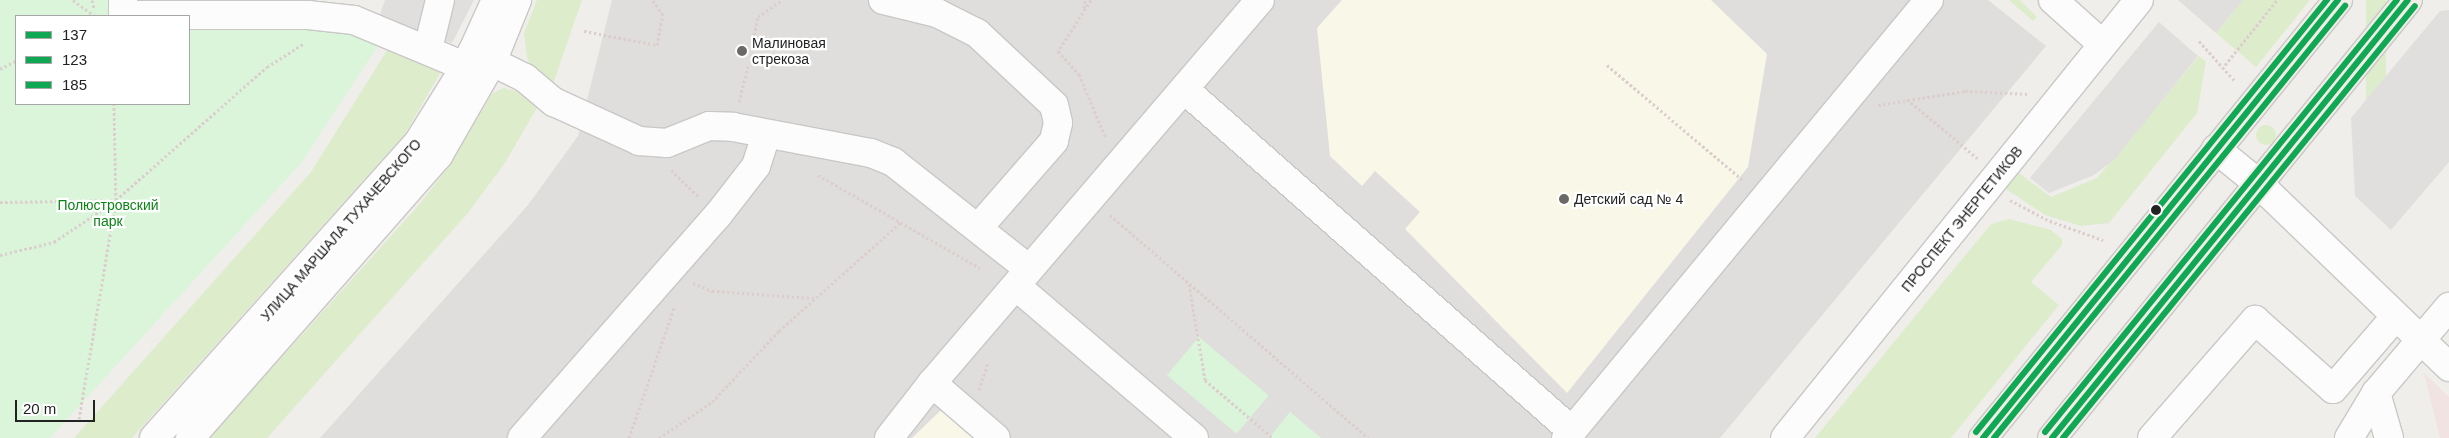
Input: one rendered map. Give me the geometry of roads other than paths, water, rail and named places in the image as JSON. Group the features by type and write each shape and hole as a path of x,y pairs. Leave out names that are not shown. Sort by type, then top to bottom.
{"main road":[{"path":"1983,438 2338,0"},
{"path":"2052,438 2408,0"}],"street":[{"path":"123,0 123,15"},
{"path":"428,49 440,0"},
{"name":"УЛИЦА МАРШАЛА ТУХАЧЕВСКОГО","path":"154,438 387,180 424,135 479,64 496,0"},
{"name":"УЛИЦА МАРШАЛА ТУХАЧЕВСКОГО","path":"190,438 406,196 438,156 479,64 517,0"},
{"path":"883,0 937,13 977,33 1054,105 1058,123 1054,141 980,227"},
{"path":"889,438 932,383 1089,197 1260,0"},
{"path":"1184,89 1569,434 1929,0"},
{"path":"2053,0 2102,44"},
{"name":"ПРОСПЕКТ ЭНЕРГЕТИКОВ","path":"1785,438 2139,0"},
{"path":"190,16 341,18 428,49 525,78 554,102 640,141 667,143 709,126 886,159 980,227 1023,277 1194,438"},
{"path":"522,438 678,274 718,215 756,166 766,136"},
{"path":"2216,149 2259,184 2449,367"},
{"path":"2349,438 2376,393 2449,307"},
{"path":"2152,438 2255,320 2333,388 2396,316"},
{"path":"932,383 996,438"},
{"path":"2376,393 2389,438"}],"place":[{"name":"Малиновая стрекоза","path":"742,51"},
{"name":"Детский сад № 4","path":"1564,199"}],"park label":[{"name":"Полюстровский парк","path":"108,214"}]}
